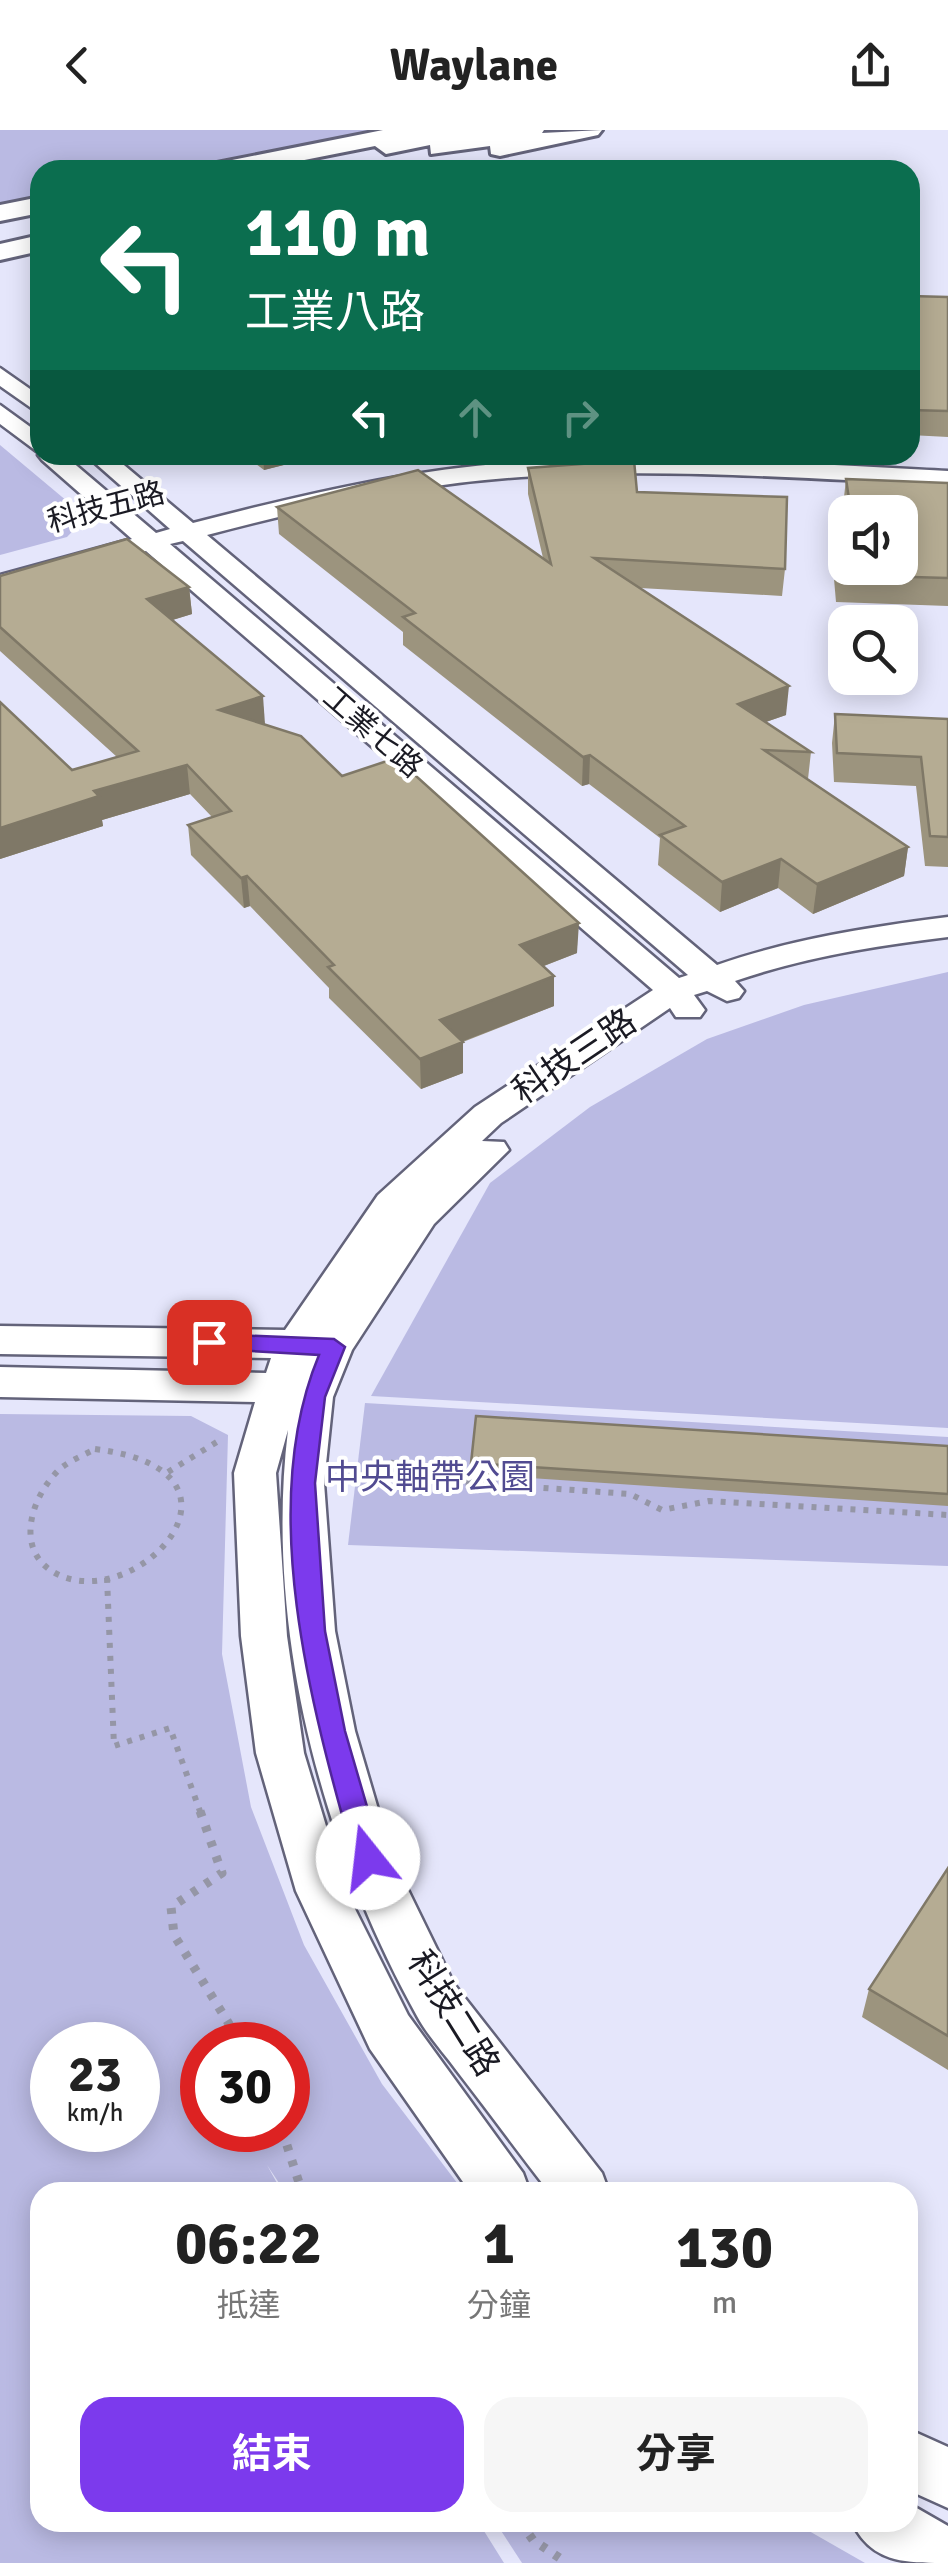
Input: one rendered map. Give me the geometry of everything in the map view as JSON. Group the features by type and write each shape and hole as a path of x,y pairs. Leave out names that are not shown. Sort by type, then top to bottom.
{"street":[{"path":"267,160 418,130"},
{"path":"324,160 472,130"},
{"path":"385,160 532,130"},
{"path":"444,160 590,130"},
{"path":"0,213 30,207"},
{"path":"0,225 30,219"},
{"path":"0,238 30,232"},
{"path":"0,252 30,245"},
{"path":"0,374 30,399"},
{"path":"0,412 30,438"},
{"path":"920,460 948,461"},
{"name":"工業七路","path":"62,465 682,1002"},
{"name":"工業七路","path":"110,465 721,986"},
{"name":"科技五路","path":"185,528 314,485 454,465"},
{"name":"科技五路","path":"0,569 335,497 458,476 660,465 948,478"},
{"name":"科技五路","path":"0,582 146,537"},
{"name":"科技三路","path":"316,1345 420,1215 514,1128 682,1002 721,986 772,957 860,938 948,926"},
{"name":"科技三路","path":"721,986 948,945"},
{"path":"0,1340 316,1345"},
{"name":"科技二路","path":"316,1345 255,1473 264,1636 280,1753 321,1892 389,2032 496,2182"},
{"path":"0,1382 296,1393"},
{"name":"科技二路","path":"296,1393 312,1631 332,1731 368,1858 436,2000 574,2182"},
{"path":"918,2464 948,2478"},
{"path":"899,2532 948,2561"}],"path":[{"path":"168,1472 220,1440"},
{"path":"24,1554 52,1574 107,1578 134,1569 159,1554 175,1534 182,1512 180,1490 168,1472 148,1458 123,1450 95,1450 44,1468"},
{"path":"352,1466 386,1461 460,1482 630,1494 662,1510 709,1500 948,1514"},
{"path":"107,1578 114,1746 170,1728 222,1873 171,1907 174,1935 228,2022"},
{"path":"289,2152 299,2182"},
{"path":"528,2532 566,2563"}],"green space":[{"path":"0,130 378,130 226,160 30,160 30,198 0,204"},
{"path":"0,445 86,517 67,537 0,555"},
{"path":"948,972 948,1428 371,1396 490,1183 590,1107 707,1039 804,1005"},
{"name":"中央軸帶公園","path":"365,1403 948,1437 948,1566 348,1545"},
{"path":"0,1414 191,1416 228,1435 222,1654 251,1807 304,1945 382,2084 456,2182 278,2182 267,2165 276,2182 30,2182 30,2532 485,2532 504,2563 0,2563"},
{"path":"502,2532 811,2532 865,2563 522,2563"}],"building":[{"path":"920,296 948,297 948,411 920,410"},
{"path":"634,465 637,492 787,497 785,569 594,558 789,686 738,704 811,752 764,750 908,847 817,884 781,859 722,882 660,835 685,826 590,755 583,757 403,617 415,613 277,507 418,470 551,564 528,468"},
{"path":"846,479 948,483 948,578 918,577 918,495 848,495"},
{"path":"127,539 189,587 147,599 263,696 219,710 301,736 342,776 396,758 579,923 520,945 554,976 440,1020 463,1042 420,1059 328,967 334,965 247,876 241,878 188,825 231,811 187,765 94,791 99,796 0,828 0,702 72,770 138,751 0,627 0,576"},
{"path":"835,714 948,719 948,837 930,836 921,757 837,753"},
{"path":"476,1416 948,1446 948,1494 471,1463"},
{"path":"948,1868 948,2036 869,1989"}],"route":[{"path":"209,1342 298,1342 334,1347 313,1397 303,1483 312,1631 332,1731 368,1858"}]}
